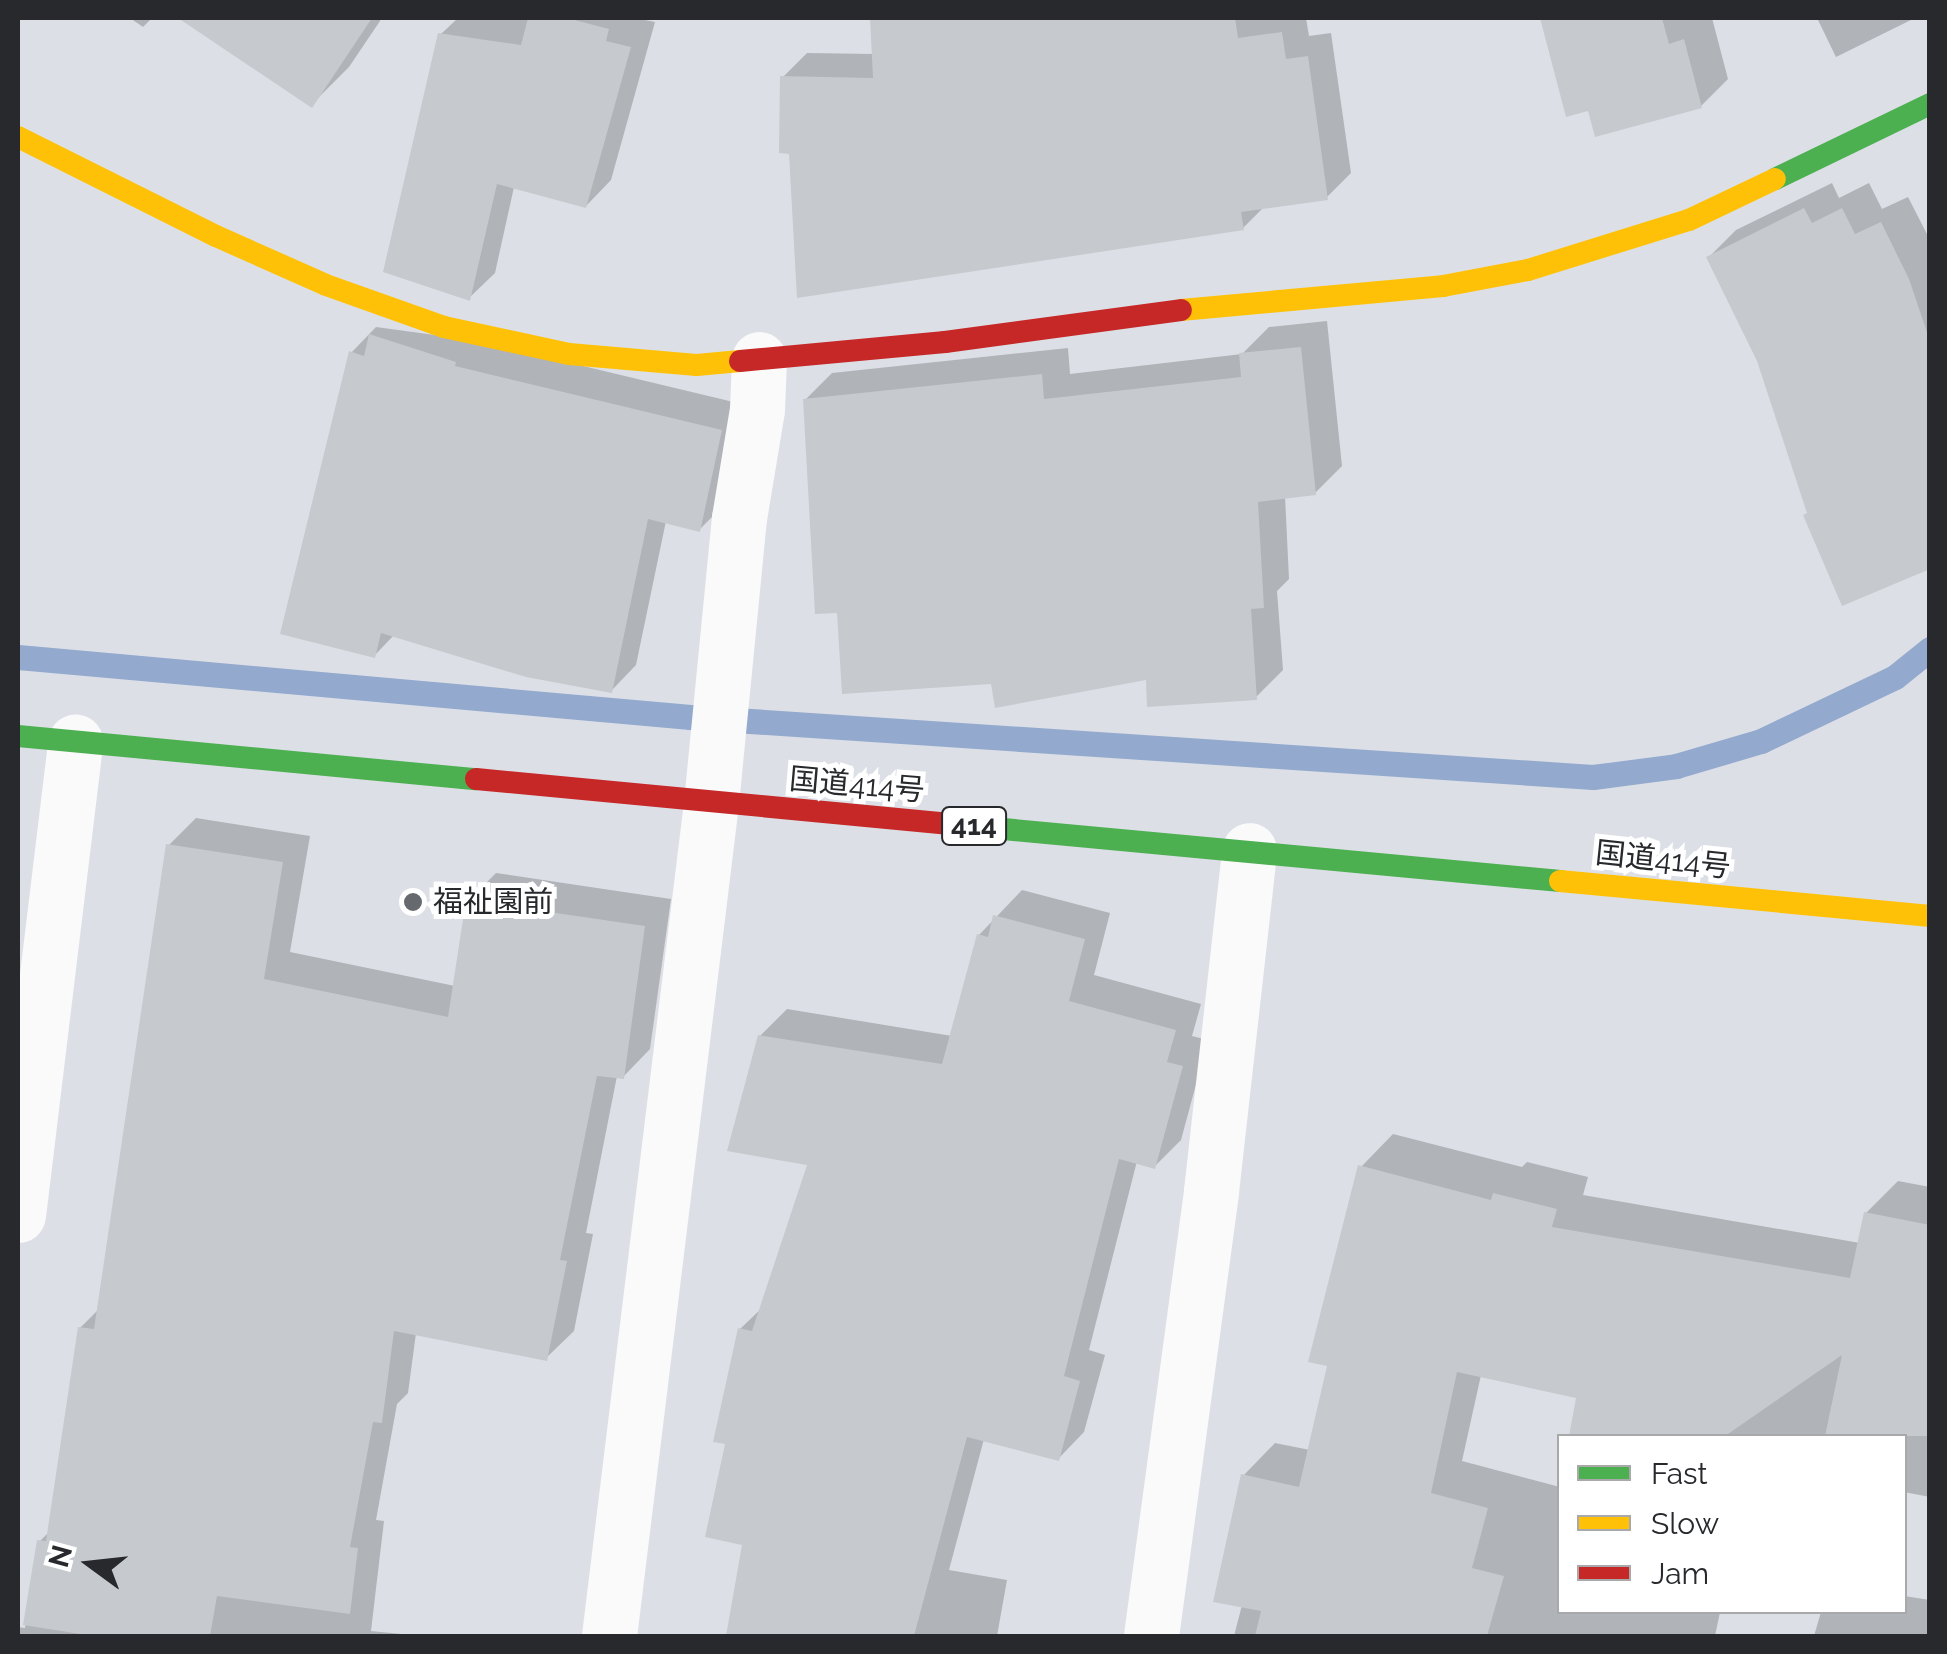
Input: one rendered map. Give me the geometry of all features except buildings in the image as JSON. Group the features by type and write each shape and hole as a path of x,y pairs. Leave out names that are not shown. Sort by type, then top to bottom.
{"main road":[{"path":"18,137 247,250 326,285 444,327 568,354 697,365 945,342 1218,305 1442,286 1528,270 1689,220 1930,104"},
{"name":"国道414号","path":"18,736 712,786 1249,850 1930,916"}],"street":[{"path":"608,1636 614,1617 760,359"},
{"path":"18,1215 75,741"},
{"path":"1151,1636 1211,1191 1249,850"}],"waterway":[{"path":"18,657 690,717 1593,777 1676,766 1761,741 1895,677 1930,649"}],"traffic: fast":[{"path":"1775,179 1930,104"},
{"path":"18,736 476,779"},
{"path":"982,827 1560,881"}],"traffic: slow":[{"path":"18,137 216,236 326,285 444,327 569,354 697,365 740,361"},
{"path":"1181,310 1443,286 1528,270 1689,220 1775,179"},
{"path":"1560,881 1930,916"}],"traffic: jam":[{"path":"740,361 945,342 1181,310"},
{"path":"476,779 982,827"}],"place":[{"name":"福祉園前","path":"413,902"}]}
